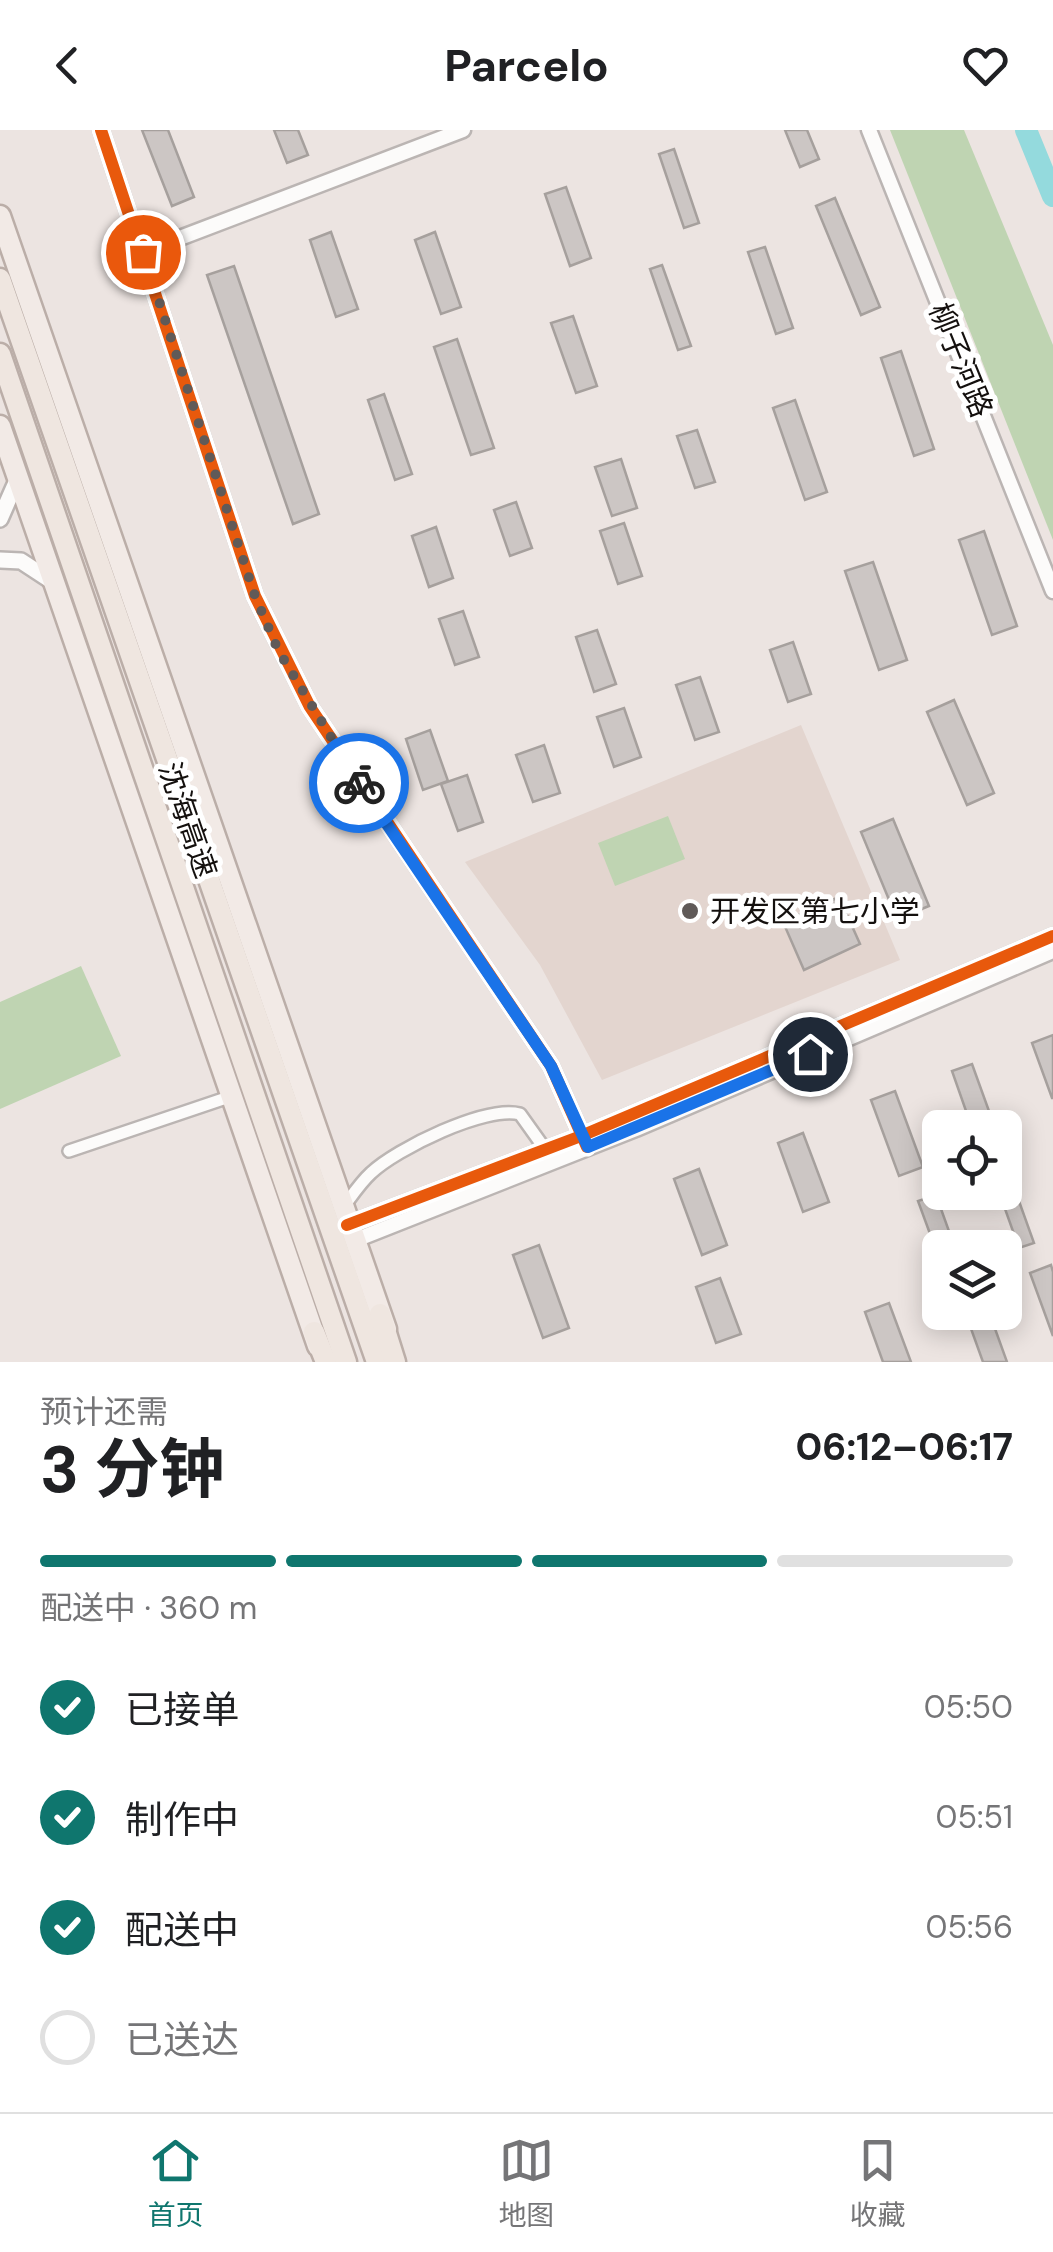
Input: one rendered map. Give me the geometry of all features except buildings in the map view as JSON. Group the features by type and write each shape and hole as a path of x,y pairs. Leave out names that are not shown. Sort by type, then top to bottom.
{"highway":[{"path":"0,216 347,1225 398,1362"},
{"name":"沈海高速","path":"0,278 377,1362"},
{"name":"沈海高速","path":"0,354 346,1362"},
{"path":"0,426 324,1362"}],"main road":[{"path":"0,519 18,478"},
{"path":"0,560 21,561 54,582"}],"street":[{"path":"100,130 255,596 278,650 380,817 551,1066 584,1141"},
{"path":"143,252 463,130"},
{"name":"柳子河路","path":"870,130 1053,591"},
{"path":"347,1225 545,1149 584,1141 1053,936"},
{"path":"347,1225 584,1141 1053,951"},
{"path":"69,1151 232,1096"},
{"path":"347,1225 372,1172 422,1139 499,1113 520,1114 545,1149"}],"shaded area":[{"name":"开发区第七小学","path":"801,725 900,960 602,1080 540,965 465,862"}],"green space":[{"path":"890,130 964,130 1053,345 1053,540"},
{"path":"668,816 685,859 615,886 598,843"},
{"path":"81,966 121,1056 0,1109 0,1002"}],"waterway":[{"path":"1026,130 1053,196"}],"cycle path":[{"path":"101,130 255,596 310,707 551,1066 587,1147"},
{"path":"347,1225 581,1136 1053,936"}],"way so far":[{"path":"143,252 255,596 278,650 359,783"}],"place":[{"name":"开发区第七小学","path":"690,911"}],"route":[{"path":"359,783 551,1066 588,1147 810,1054"}]}
